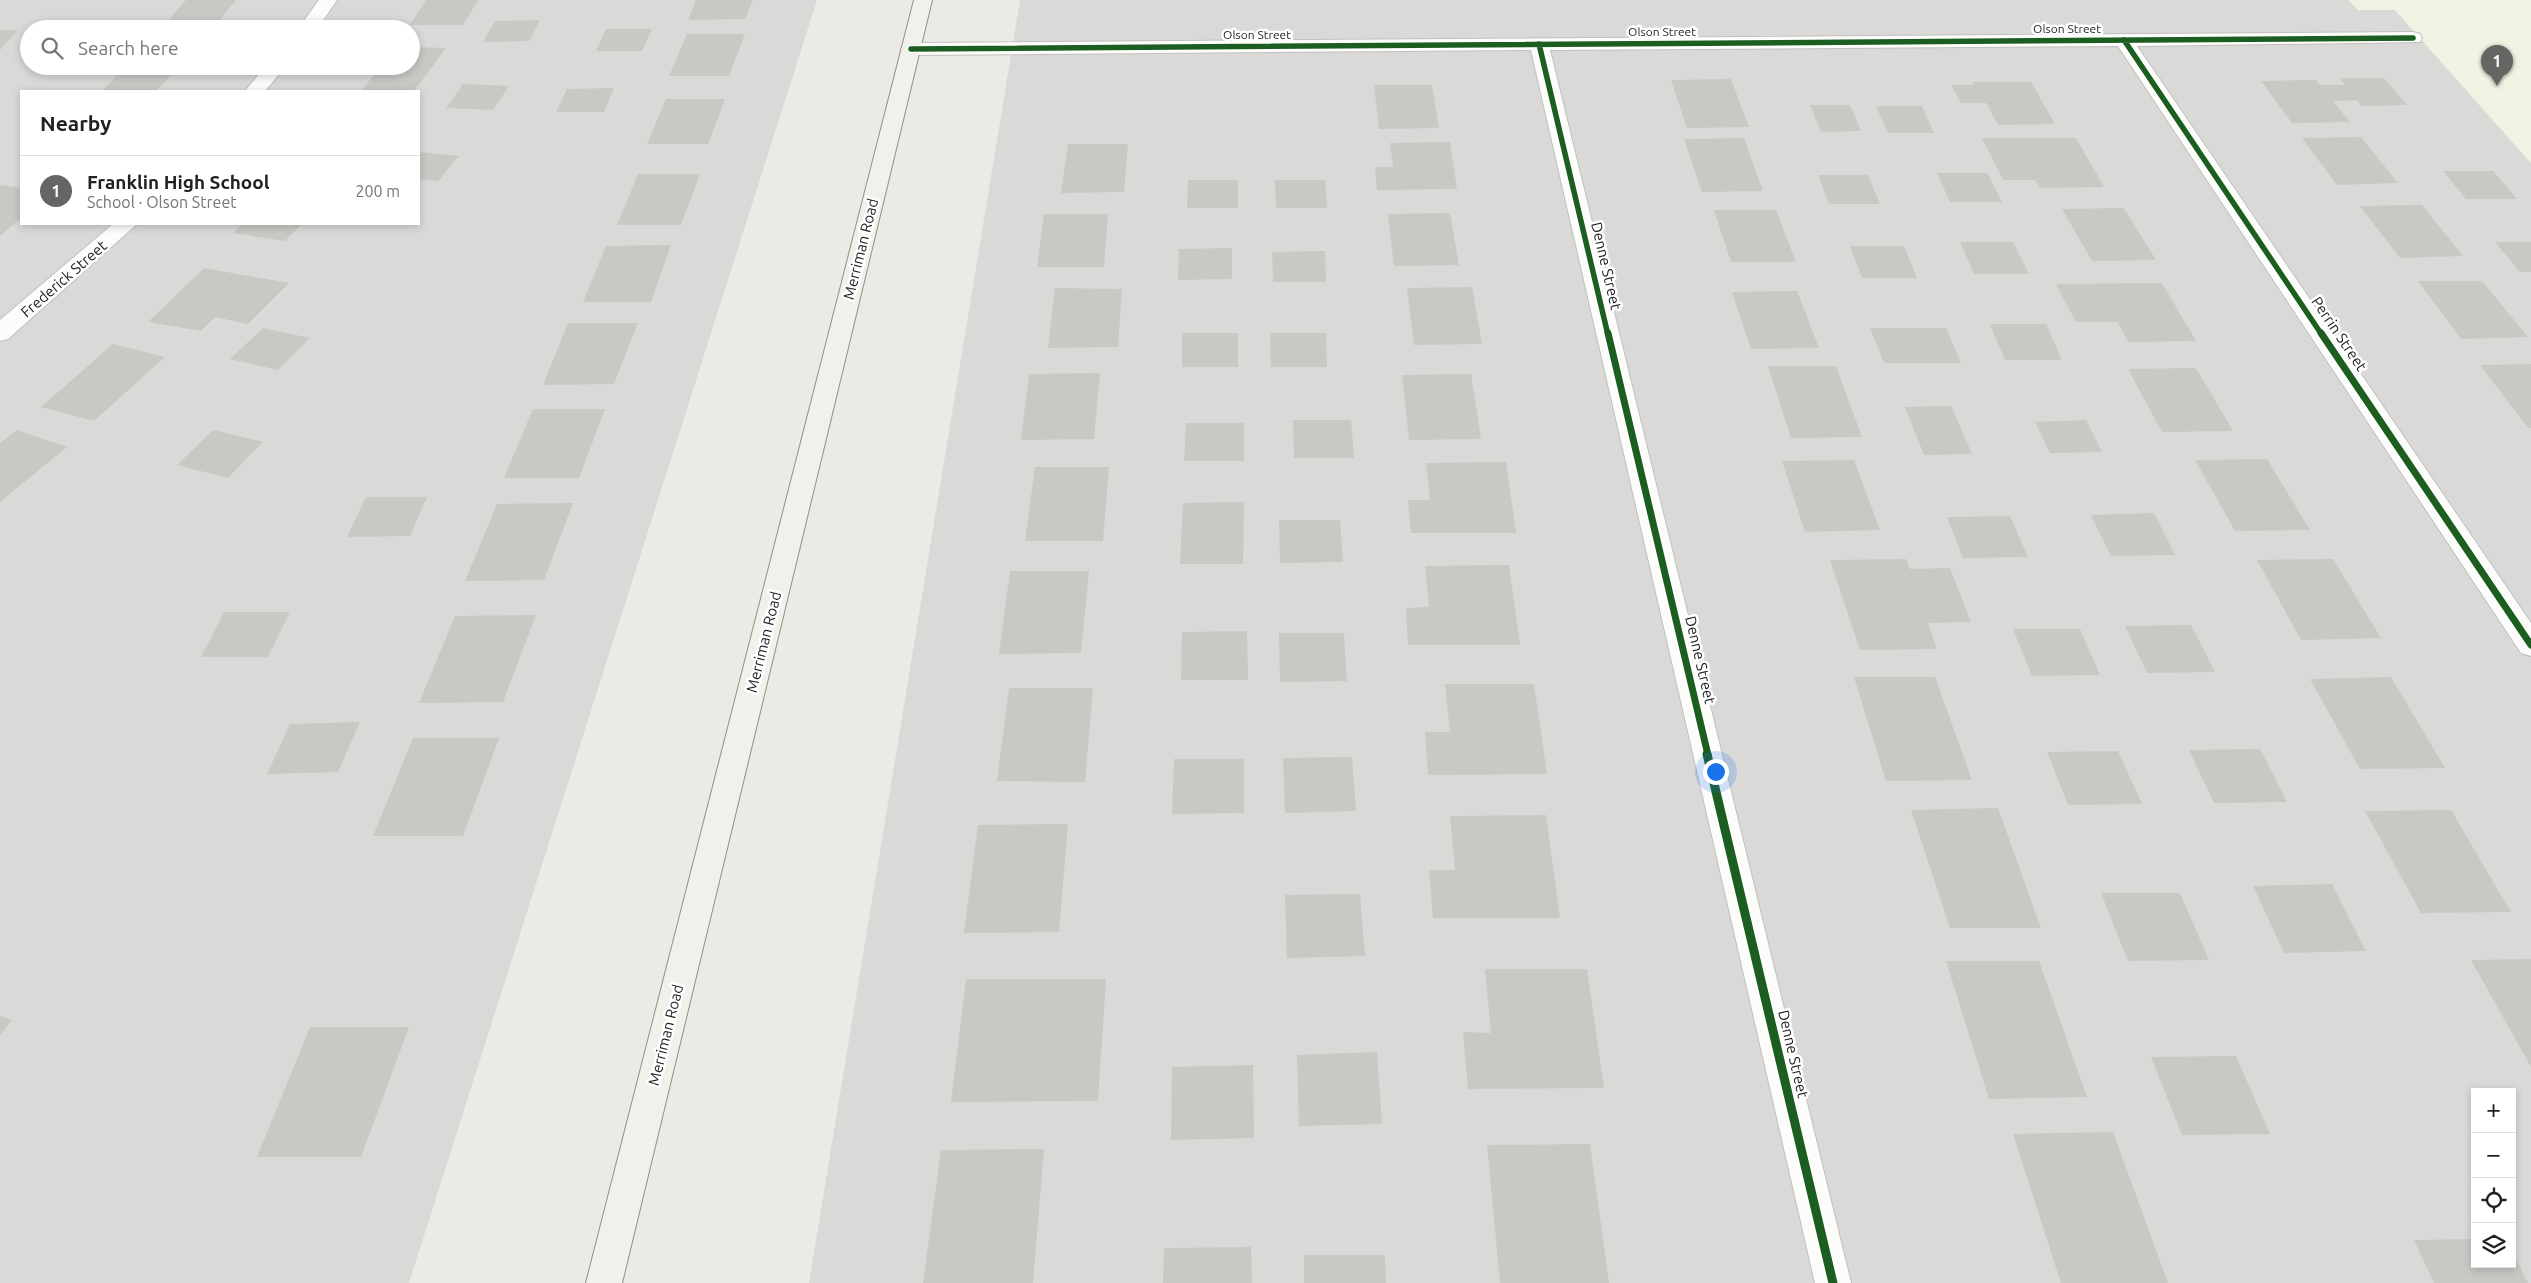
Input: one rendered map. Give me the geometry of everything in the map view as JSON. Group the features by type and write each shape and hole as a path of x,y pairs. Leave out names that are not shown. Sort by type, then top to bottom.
{"main road":[{"name":"Merriman Road","path":"604,1283 923,0"}],"street":[{"path":"314,20 328,0"},
{"name":"Olson Street","path":"911,49 2413,38"},
{"name":"Perrin Street","path":"2124,40 2531,645"},
{"name":"Denne Street","path":"1539,44 1833,1283"},
{"path":"256,90 269,75"},
{"name":"Frederick Street","path":"0,333 125,225"}],"shaded area":[{"path":"0,0 817,0 409,1283 0,1283"},
{"path":"1020,0 2349,0 2358,10 2395,10 2531,163 2531,1283 809,1283"},
{"path":"2349,0 2531,0 2531,163 2395,10 2358,10"}],"building":[{"path":"186,0 236,0 219,20 169,20"},
{"path":"426,0 478,0 463,25 420,25 420,20 413,20"},
{"path":"696,0 753,0 745,19 688,20"},
{"path":"540,20 529,41 483,42 495,21"},
{"path":"606,29 652,29 642,51 596,51"},
{"path":"0,30 18,30 0,50"},
{"path":"687,34 745,34 729,76 669,76"},
{"path":"420,47 446,48 415,90 362,90 374,75 420,75"},
{"path":"117,75 171,75 157,90 103,90"},
{"path":"2340,78 2384,78 2407,105 2361,106 2357,100 2333,101 2350,122 2292,123 2261,81 2316,80 2320,85 2345,85"},
{"path":"1731,79 1749,127 1687,128 1671,80"},
{"path":"1972,82 2031,82 2055,124 1998,125 1986,103 1961,103 1951,85 1974,85"},
{"path":"463,84 509,86 493,110 446,108"},
{"path":"1374,85 1432,85 1439,128 1379,129"},
{"path":"614,88 604,112 556,112 567,89"},
{"path":"666,99 725,99 708,144 647,144"},
{"path":"1810,105 1850,105 1861,131 1821,132"},
{"path":"1876,106 1922,106 1934,133 1888,133"},
{"path":"2361,137 2398,183 2337,185 2302,138"},
{"path":"1744,138 1763,191 1702,192 1684,139"},
{"path":"1982,138 2076,138 2104,187 2040,188 2035,180 2003,180"},
{"path":"1450,142 1457,189 1377,190 1375,167 1393,167 1390,143"},
{"path":"1068,144 1128,144 1124,192 1061,193"},
{"path":"420,152 459,156 438,181 420,179"},
{"path":"2443,171 2493,171 2517,199 2466,199"},
{"path":"1937,173 1987,173 2002,202 1950,202"},
{"path":"638,174 700,174 681,225 617,225"},
{"path":"1818,175 1868,175 1880,204 1829,204"},
{"path":"1188,180 1238,180 1238,208 1187,208"},
{"path":"1275,180 1325,180 1327,208 1276,208"},
{"path":"0,186 20,188 20,219 0,236"},
{"path":"2422,205 2463,256 2400,258 2360,206"},
{"path":"2124,208 2156,260 2092,261 2062,209"},
{"path":"1714,210 1776,210 1796,262 1731,262"},
{"path":"1450,213 1459,265 1394,266 1388,214"},
{"path":"1044,214 1108,214 1104,267 1037,267"},
{"path":"241,225 301,225 285,241 233,233"},
{"path":"1960,242 2013,242 2029,274 1974,274"},
{"path":"2495,242 2531,242 2531,272 2520,272"},
{"path":"671,245 651,302 583,302 606,246"},
{"path":"1850,246 1904,246 1917,278 1862,278"},
{"path":"1232,248 1232,279 1178,280 1179,249"},
{"path":"1325,251 1326,282 1273,282 1272,252"},
{"path":"204,268 289,283 248,324 215,317 201,331 148,322"},
{"path":"2418,281 2482,281 2528,337 2461,339"},
{"path":"2162,283 2196,341 2128,342 2118,322 2076,322 2056,284"},
{"path":"1472,287 1482,344 1414,345 1407,288"},
{"path":"1055,288 1122,289 1118,347 1048,348"},
{"path":"1797,291 1819,348 1751,349 1732,292"},
{"path":"568,323 638,323 614,384 543,385"},
{"path":"1990,324 2046,324 2062,360 2005,360"},
{"path":"263,328 310,338 278,370 230,359"},
{"path":"1870,328 1946,328 1961,363 1884,363"},
{"path":"1182,333 1238,333 1238,367 1182,367"},
{"path":"1270,333 1326,333 1327,367 1271,367"},
{"path":"113,344 165,357 94,421 41,407"},
{"path":"2531,364 2531,428 2528,428 2480,365"},
{"path":"1768,366 1836,366 1862,437 1791,438"},
{"path":"2196,368 2233,431 2162,432 2128,369"},
{"path":"1100,373 1094,439 1021,440 1029,374"},
{"path":"1471,374 1481,439 1409,440 1402,375"},
{"path":"1951,406 1972,454 1924,455 1905,407"},
{"path":"533,409 605,409 579,478 504,478"},
{"path":"1293,420 1351,420 1354,458 1294,458"},
{"path":"2086,420 2102,452 2050,453 2035,422"},
{"path":"1186,423 1244,423 1244,461 1184,461"},
{"path":"17,430 67,447 0,502 0,443"},
{"path":"213,430 263,442 228,478 177,465"},
{"path":"2267,459 2310,530 2235,531 2195,460"},
{"path":"1854,460 1880,530 1805,532 1782,461"},
{"path":"1506,462 1516,533 1411,533 1408,500 1430,500 1426,463"},
{"path":"1035,467 1109,467 1103,541 1025,541"},
{"path":"366,497 427,497 410,536 347,537"},
{"path":"1244,502 1243,564 1180,564 1183,503"},
{"path":"573,503 544,580 465,581 497,504"},
{"path":"2154,513 2175,555 2111,556 2091,515"},
{"path":"2010,516 2028,557 1963,558 1947,517"},
{"path":"1279,520 1340,520 1343,562 1280,563"},
{"path":"1906,559 1910,569 1950,568 1971,622 1928,623 1937,649 1860,650 1830,560"},
{"path":"2333,559 2381,638 2301,640 2257,560"},
{"path":"1509,565 1520,645 1408,645 1406,608 1429,607 1425,566"},
{"path":"1010,571 1089,571 1081,653 999,654"},
{"path":"224,612 290,612 268,657 201,657"},
{"path":"536,615 503,702 419,703 455,616"},
{"path":"2191,625 2215,672 2147,673 2125,626"},
{"path":"2013,629 2080,629 2100,675 2032,676"},
{"path":"1247,631 1248,680 1181,680 1182,632"},
{"path":"1279,633 1344,633 1347,681 1280,682"},
{"path":"1854,677 1935,677 1972,780 1886,781"},
{"path":"2391,677 2445,768 2360,769 2310,679"},
{"path":"1445,684 1534,684 1547,774 1428,775 1425,732 1450,732"},
{"path":"1009,688 1093,688 1085,782 997,781"},
{"path":"360,722 338,772 267,774 290,724"},
{"path":"413,738 499,738 463,836 373,836"},
{"path":"2260,749 2287,802 2214,803 2189,750"},
{"path":"2118,751 2142,804 2068,805 2047,752"},
{"path":"1352,757 1356,811 1285,813 1283,758"},
{"path":"1174,759 1244,759 1244,813 1172,814"},
{"path":"1998,808 2041,928 1950,928 1911,810"},
{"path":"2451,810 2511,912 2421,913 2365,811"},
{"path":"1546,815 1560,918 1433,918 1429,870 1455,870 1450,816"},
{"path":"1068,824 1059,932 964,933 978,825"},
{"path":"2332,884 2366,951 2284,953 2253,886"},
{"path":"2101,893 2180,893 2209,960 2128,961"},
{"path":"1360,894 1365,956 1287,958 1285,895"},
{"path":"2531,959 2531,1067 2471,960"},
{"path":"1946,961 2039,961 2087,1097 1989,1099"},
{"path":"1485,969 1587,969 1604,1088 1468,1089 1463,1032 1491,1033"},
{"path":"966,979 1106,979 1098,1101 951,1102"},
{"path":"0,1016 12,1020 0,1035"},
{"path":"310,1027 409,1027 361,1157 257,1157"},
{"path":"1377,1052 1382,1124 1299,1126 1297,1055"},
{"path":"2236,1056 2270,1134 2182,1135 2151,1057"},
{"path":"1253,1065 1254,1138 1171,1140 1172,1067"},
{"path":"2113,1132 2168,1283 2061,1283 2013,1134"},
{"path":"1590,1144 1609,1283 1500,1283 1487,1145"},
{"path":"1044,1149 1033,1283 923,1283 941,1150"},
{"path":"2471,1239 2471,1268 2516,1268 2516,1260 2528,1283 2434,1283 2414,1240"},
{"path":"1251,1247 1252,1283 1163,1283 1164,1248"},
{"path":"1304,1255 1385,1255 1386,1283 1304,1283"}],"cycle path":[{"path":"911,49 2413,38"},
{"path":"2124,40 2531,645"},
{"path":"1539,44 1833,1283"}],"place":[{"name":"Franklin High School","path":"2497,86"}]}
